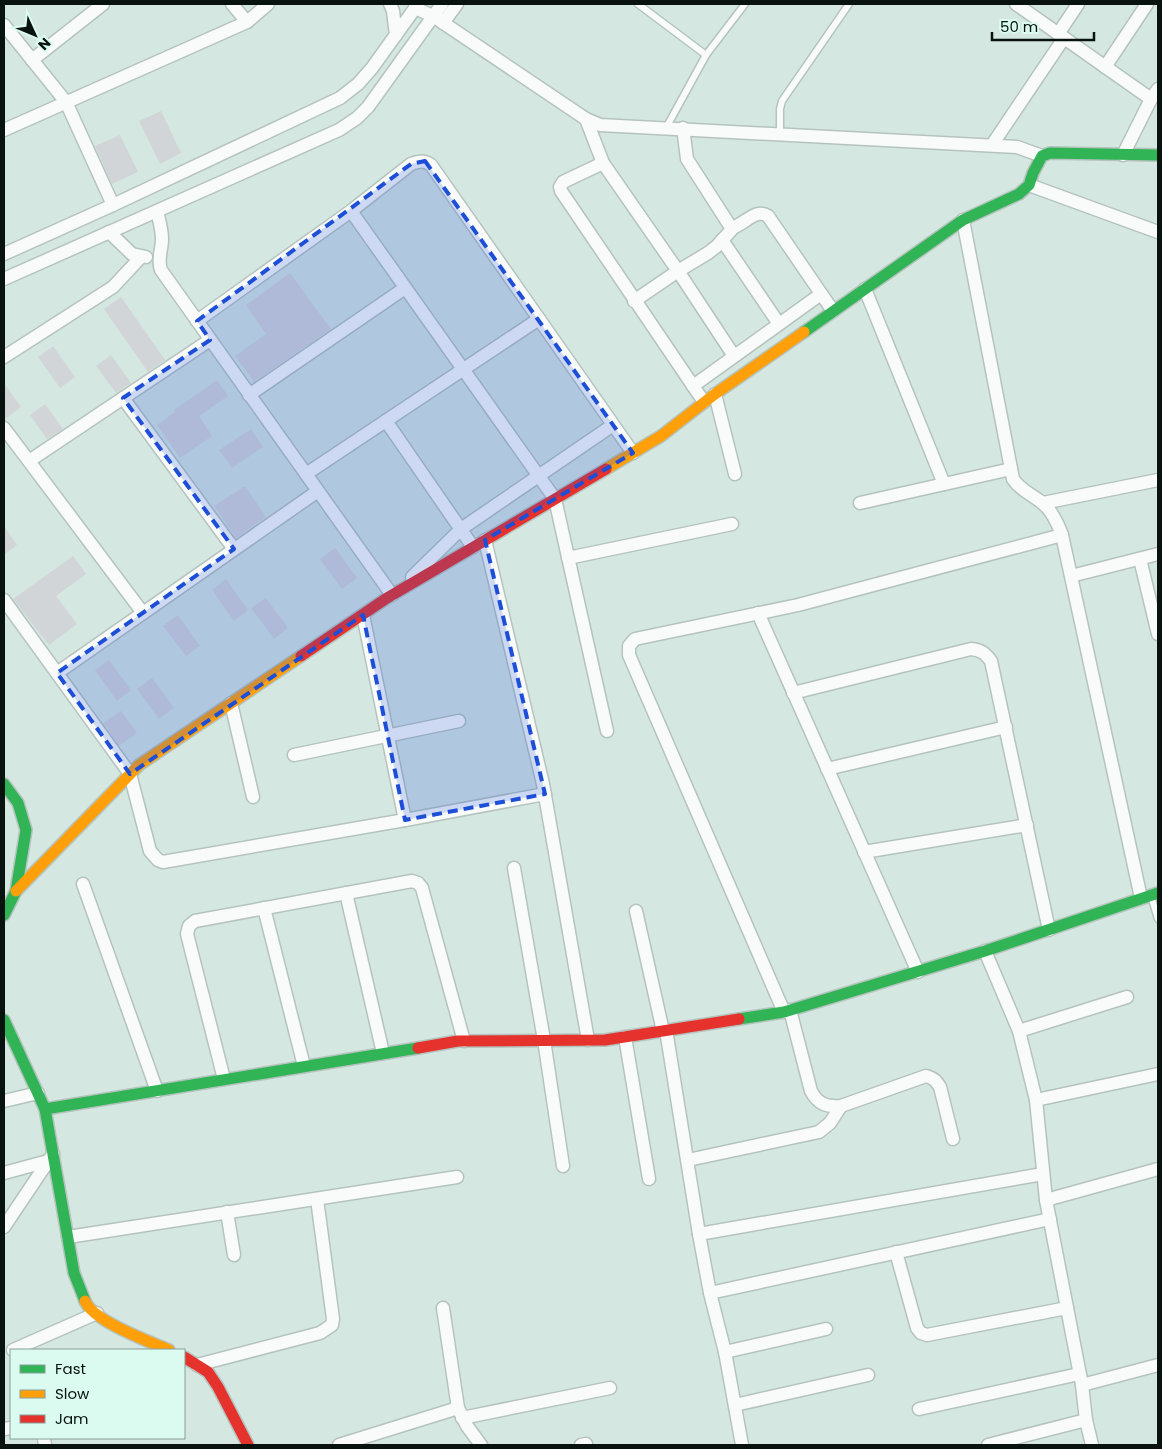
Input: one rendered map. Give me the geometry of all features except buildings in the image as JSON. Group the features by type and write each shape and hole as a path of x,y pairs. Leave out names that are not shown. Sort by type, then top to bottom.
{"street":[{"path":"32,60 103,4"},
{"path":"232,4 247,22"},
{"path":"4,130 247,22 268,4"},
{"path":"390,4 393,10 396,35"},
{"path":"438,20 442,4"},
{"path":"4,279 339,130 357,118 368,107 438,20 457,4"},
{"path":"1016,4 1105,67 1154,94 1123,155"},
{"path":"992,145 1061,36 1078,4"},
{"path":"1105,67 1147,4"},
{"path":"4,254 340,98 358,84 372,68 416,6 586,120 600,125 992,145 1016,147 1042,156"},
{"path":"5,31 32,60 66,102 113,205"},
{"path":"586,120 603,163 734,356"},
{"path":"683,128 687,159 730,226 734,227"},
{"path":"16,891 139,765 394,593 661,436 715,394 963,220 1019,194 1029,185 1032,172 1042,156 1050,153 1158,154"},
{"path":"197,321 351,211 412,164 426,161 431,165 633,453"},
{"path":"603,163 564,182 560,187 561,191 704,402"},
{"path":"1029,185 1158,232"},
{"path":"157,211 162,235 159,257 161,270 318,491 394,593"},
{"path":"351,211 555,499 607,731"},
{"path":"634,301 708,253 734,227 763,212 768,216 833,311"},
{"path":"45,1109 464,1041 588,1040 625,1037 787,1011 985,952 1150,896 1062,536 1058,524 1043,503 1018,487 1013,479 963,220"},
{"path":"109,232 132,254 140,257 159,257"},
{"path":"722,240 779,324"},
{"path":"4,357 113,287 140,257"},
{"path":"249,394 406,288"},
{"path":"865,289 944,484"},
{"path":"693,386 821,294"},
{"path":"306,474 539,319"},
{"path":"29,461 210,340"},
{"path":"715,394 735,474"},
{"path":"123,398 234,549"},
{"path":"386,421 461,529 479,544 545,794 588,1040"},
{"path":"394,593 461,529 613,425"},
{"path":"4,428 143,613"},
{"path":"860,503 1011,469"},
{"path":"1043,503 1158,480"},
{"path":"57,673 318,491"},
{"path":"568,558 732,524"},
{"path":"953,1139 940,1088 936,1080 926,1076 841,1106 823,1104 816,1099 811,1090 787,1011 630,655 628,646 635,639 798,605 1062,536"},
{"path":"1071,576 1158,554"},
{"path":"1140,559 1158,634"},
{"path":"4,600 130,774 150,851 158,860 163,862 545,794"},
{"path":"758,613 918,972"},
{"path":"363,614 405,820"},
{"path":"794,693 971,648 986,654 991,661 1049,930"},
{"path":"231,703 253,797"},
{"path":"294,755 459,720"},
{"path":"827,769 1006,727"},
{"path":"4,784 18,803 26,830 16,891 4,915"},
{"path":"864,852 1027,825"},
{"path":"514,868 544,1040 563,1166"},
{"path":"224,1079 187,934 189,926 195,921 412,881 418,883 422,888 464,1041"},
{"path":"83,884 157,1091"},
{"path":"346,893 382,1053"},
{"path":"264,908 304,1066"},
{"path":"636,910 664,1030 688,1160 699,1234 710,1292 725,1352 742,1445"},
{"path":"985,952 1019,1031 1036,1100 1046,1200 1092,1445"},
{"path":"1019,1031 1126,997"},
{"path":"4,1020 45,1109 51,1158 74,1273 87,1306 107,1322 167,1349"},
{"path":"625,1037 649,1179"},
{"path":"1036,1100 1158,1074"},
{"path":"4,1101 38,1093"},
{"path":"688,1160 819,1132 830,1123 841,1106"},
{"path":"4,1173 51,1158"},
{"path":"4,1227 51,1158"},
{"path":"1046,1200 1158,1170"},
{"path":"699,1234 1044,1174"},
{"path":"68,1237 457,1177"},
{"path":"197,1365 320,1333 332,1325 333,1319 317,1199"},
{"path":"227,1212 234,1255"},
{"path":"710,1292 1050,1219"},
{"path":"896,1252 917,1328 928,1335 1067,1308"},
{"path":"442,1308 460,1413 481,1445"},
{"path":"16,1349 97,1313"},
{"path":"725,1352 826,1329"},
{"path":"185,1358 208,1372 218,1387 248,1445"},
{"path":"919,1409 1158,1365"},
{"path":"735,1405 868,1374"},
{"path":"339,1445 460,1413 610,1388"},
{"path":"988,1445 1086,1420"}],"lane":[{"path":"638,4 706,55"},
{"path":"666,128 706,55 745,4"},
{"path":"780,134 780,109 785,96 849,4"},
{"path":"1150,896 1158,919"}],"highlighted area":[{"path":"425,161 633,453 485,540 545,794 405,820 363,615 130,774 57,673 234,549 123,398 210,340 197,321 411,164"}],"traffic: fast":[{"path":"804,332 963,220 1019,194 1029,185 1042,156 1050,153 1158,155"},
{"path":"4,784 18,803 26,830 16,891 4,915"},
{"path":"739,1019 784,1012 985,951 1158,893"},
{"path":"4,1020 45,1109 74,1273 85,1301"},
{"path":"45,1109 418,1048"}],"traffic: slow":[{"path":"606,469 661,436 715,394 804,332"},
{"path":"16,891 139,765 301,656"},
{"path":"85,1301 99,1316 110,1323 167,1349"}],"traffic: jam":[{"path":"301,656 387,598 606,469"},
{"path":"418,1048 458,1041 605,1040 739,1019"},
{"path":"185,1358 208,1372 218,1387 248,1445"}]}
